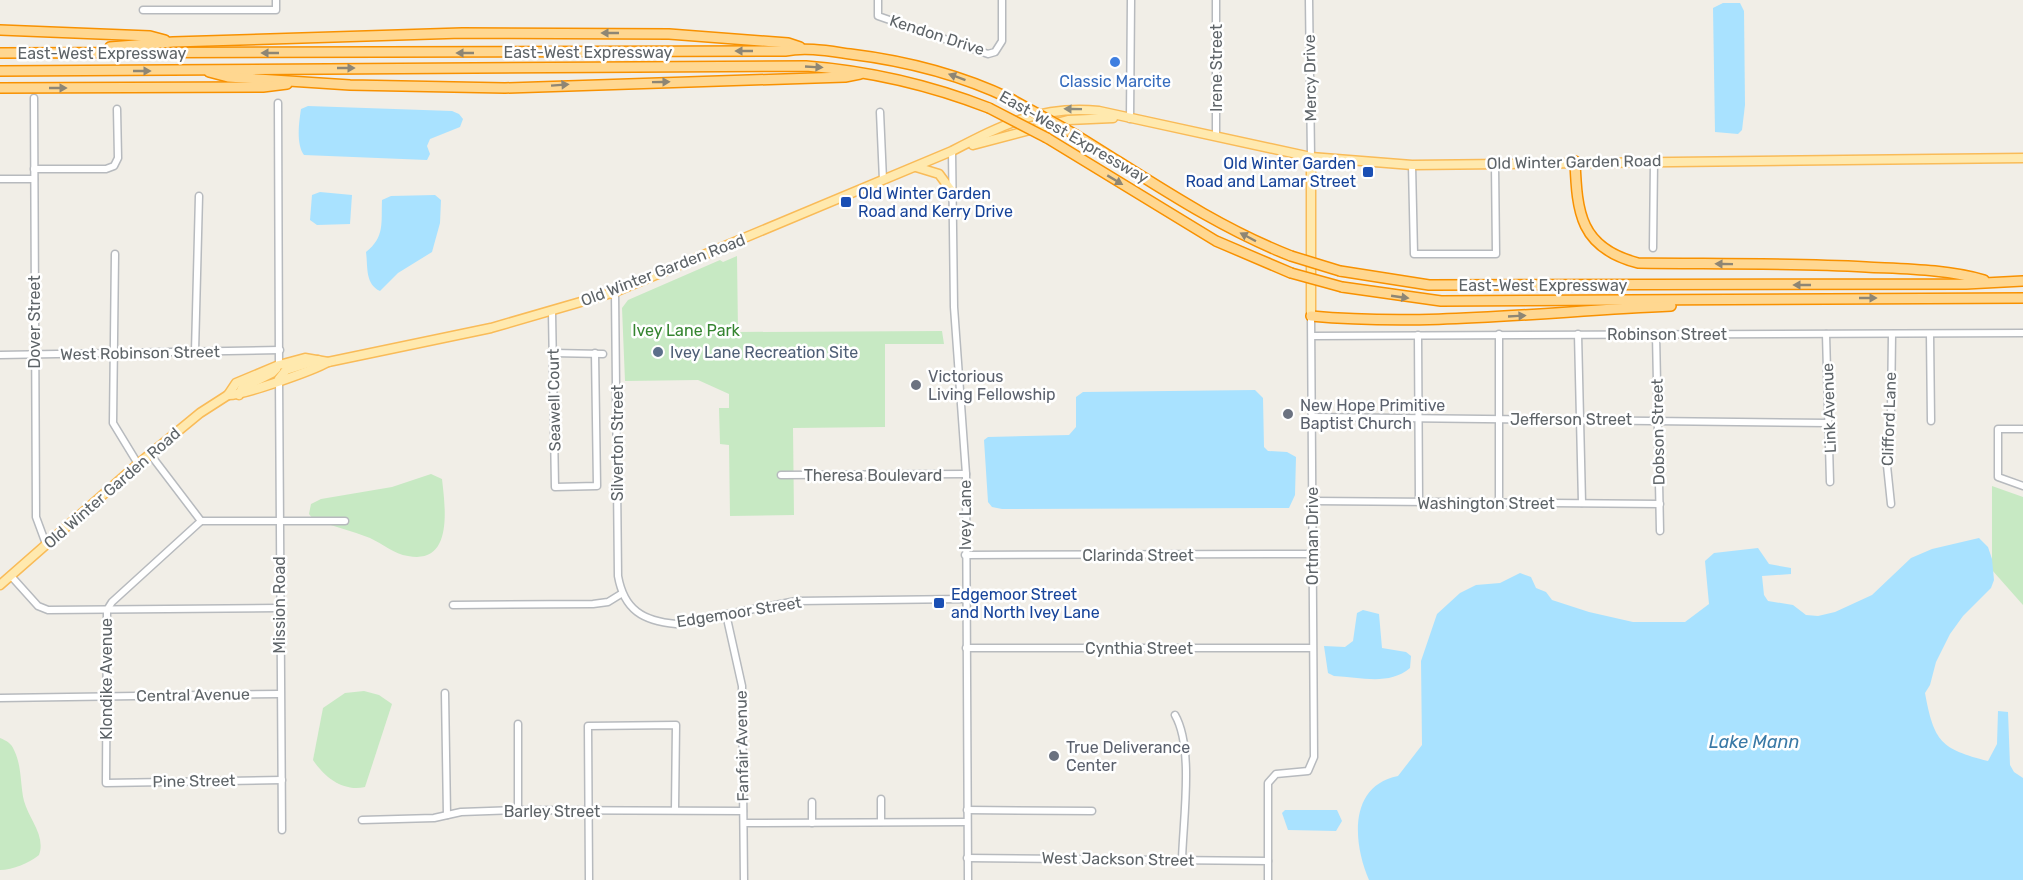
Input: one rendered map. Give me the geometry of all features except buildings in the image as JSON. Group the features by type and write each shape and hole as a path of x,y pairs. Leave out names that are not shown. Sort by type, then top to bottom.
{"highway":[{"path":"0,30 150,36 173,42"},
{"path":"82,52 100,48 173,42 462,33 669,33 788,43 802,48"},
{"name":"East-West Expressway","path":"0,53 563,53 785,51 802,48 900,61 947,73 1011,99 1260,244 1340,271 1429,285 1955,284 2023,281"},
{"name":"East-West Expressway","path":"0,71 806,66 864,73 919,84 989,108 1047,138 1216,241 1291,273 1342,287 1442,301 2023,298"},
{"path":"204,71 228,77 301,82 505,88 845,77 864,73"},
{"path":"0,88 263,87 301,82"},
{"path":"1575,161 1581,221 1594,241 1617,258 1638,263 1803,264 1892,268 1967,276 1986,281"},
{"path":"1311,316 1369,321 1422,321 1593,309 1836,298"}],"main road":[{"name":"Old Winter Garden Road","path":"0,585 150,454 200,413 228,395 236,383 279,365 305,358 325,360 481,330 552,312 615,292 952,151 1004,124 1052,110 1071,108 1099,111 1311,157 1412,165 1575,161 2023,158"},
{"name":"Old Winter Garden Road","path":"952,151 1018,131 1068,120 1130,119"},
{"name":"Ortman Drive","path":"1311,157 1311,316"},
{"path":"916,166 939,174 952,193"},
{"name":"Old Winter Garden Road","path":"228,395 238,395 279,379 315,369 325,360"},
{"path":"238,395 242,388 272,373 279,365"}],"street":[{"path":"143,10 276,10 276,0"},
{"name":"Kendon Drive","path":"878,0 878,16 987,54 995,52 1002,41 1002,0"},
{"path":"1130,119 1131,0"},
{"name":"Irene Street","path":"1216,0 1216,136"},
{"name":"Mercy Drive","path":"1309,0 1311,157"},
{"name":"Dover Street","path":"34,98 36,517 46,544"},
{"path":"278,103 279,365"},
{"path":"34,169 106,169 116,164 118,158 117,109"},
{"path":"880,112 883,180"},
{"name":"Ivey Lane","path":"952,151 954,307 966,474 968,880"},
{"path":"1653,248 1654,161"},
{"path":"1412,165 1414,254 1496,254 1494,164"},
{"path":"0,179 34,179"},
{"path":"195,352 198,196"},
{"path":"115,254 113,423 138,464"},
{"name":"Silverton Street","path":"615,292 618,576 621,594"},
{"name":"Seawell Court","path":"552,312 555,488 597,486 595,353"},
{"name":"Ortman Drive","path":"1268,880 1268,783 1271,778 1281,772 1308,771 1312,764 1311,316"},
{"name":"Robinson Street","path":"1312,336 2023,333"},
{"path":"1499,334 1499,503"},
{"path":"1578,334 1582,503"},
{"name":"Dobson Street","path":"1656,334 1660,531"},
{"name":"Link Avenue","path":"1826,334 1830,482"},
{"name":"Clifford Lane","path":"1891,504 1886,456 1891,411 1892,334"},
{"path":"1930,334 1931,421"},
{"path":"1418,335 1419,502"},
{"name":"West Robinson Street","path":"0,356 280,350"},
{"path":"553,353 603,354"},
{"name":"Mission Road","path":"279,379 279,694 282,830"},
{"name":"Jefferson Street","path":"1313,417 1828,423"},
{"path":"2023,429 1998,429 1998,477 2023,486"},
{"path":"150,454 201,521 345,521"},
{"name":"Theresa Boulevard","path":"781,475 966,474"},
{"name":"Washington Street","path":"1312,501 1660,504"},
{"name":"Klondike Avenue","path":"106,783 107,610 112,602 201,521"},
{"name":"Clarinda Street","path":"965,555 1311,555"},
{"path":"11,576 38,606 48,610 279,608"},
{"path":"453,606 593,604 621,594"},
{"name":"Edgemoor Street","path":"621,594 634,610 659,622 676,624 796,601 965,599"},
{"name":"Fanfair Avenue","path":"726,614 742,686 744,880"},
{"name":"Cynthia Street","path":"966,648 1312,648"},
{"path":"446,693 447,814"},
{"name":"Central Avenue","path":"0,698 279,694"},
{"path":"1175,715 1182,727 1186,748 1182,860"},
{"path":"518,724 518,810"},
{"path":"590,880 588,726 676,725 675,810"},
{"name":"Pine Street","path":"106,783 282,780"},
{"path":"880,799 881,822"},
{"path":"812,802 812,823"},
{"name":"Barley Street","path":"362,820 434,818 447,814 518,810 743,811"},
{"path":"967,810 1092,811"},
{"path":"744,823 967,822"},
{"name":"West Jackson Street","path":"967,858 1268,861"}],"green space":[{"name":"Ivey Lane Park","path":"737,256 738,332 942,331 944,344 885,344 885,427 793,428 794,515 730,516 729,445 720,444 719,408 729,408 729,394 698,380 625,381 622,308 628,300 720,260 723,262"},
{"path":"431,474 442,479 445,518 440,543 433,552 423,556 398,553 370,538 313,519 309,514 311,504 321,499 392,487"},
{"path":"1992,486 2023,497 2023,605 1992,570"},
{"path":"364,691 379,695 392,704 365,787 357,788 342,785 329,778 313,760 323,708 345,693"},
{"path":"0,738 10,744 17,756 24,801 39,834 41,848 39,855 31,861 5,870 0,870"}],"water":[{"path":"1723,3 1740,3 1744,11 1745,105 1742,130 1738,134 1715,132 1713,8"},
{"path":"308,106 452,111 463,119 460,127 430,139 427,146 430,154 427,160 304,155 300,145 299,126 301,109"},
{"path":"320,192 352,195 350,224 317,225 310,220 312,195"},
{"path":"435,195 441,200 440,223 432,252 398,273 380,291 375,288 367,269 366,252 379,235 382,223 382,200 391,196"},
{"path":"1255,390 1263,398 1264,447 1268,451 1287,452 1296,457 1295,495 1289,508 1002,509 992,507 988,502 984,440 988,437 1069,435 1076,427 1076,397 1083,392"},
{"name":"Lake Mann","path":"1979,538 1988,547 1994,580 1991,588 1963,616 1950,634 1936,662 1930,685 1925,693 1932,723 1942,741 1960,752 1988,761 1997,744 1998,711 2008,712 2010,765 2014,772 2023,778 2023,880 1369,880 1360,850 1358,833 1363,804 1370,791 1382,782 1398,776 1422,745 1421,661 1437,614 1460,593 1476,585 1500,583 1520,573 1531,577 1536,588 1546,592 1552,600 1589,612 1633,622 1685,622 1709,604 1705,561 1714,553 1758,548 1769,564 1791,568 1791,574 1762,576 1764,595 1768,601 1793,605 1806,615 1818,616 1835,612 1872,595 1911,558 1932,549"},
{"path":"1363,610 1379,614 1382,648 1406,652 1411,656 1410,668 1402,674 1384,679 1364,679 1334,676 1328,673 1324,646 1345,647 1353,641 1357,613"},
{"path":"1285,810 1337,810 1342,821 1336,831 1288,830 1282,813"}],"place":[{"name":"Classic Marcite","path":"1115,62"},
{"name":"Old Winter Garden Road and Lamar Street","path":"1368,172"},
{"name":"Old Winter Garden Road and Kerry Drive","path":"846,202"},
{"name":"Ivey Lane Recreation Site","path":"658,352"},
{"name":"Victorious Living Fellowship","path":"916,385"},
{"name":"New Hope Primitive Baptist Church","path":"1288,414"},
{"name":"Edgemoor Street and North Ivey Lane","path":"939,603"},
{"name":"True Deliverance Center","path":"1054,756"}]}
